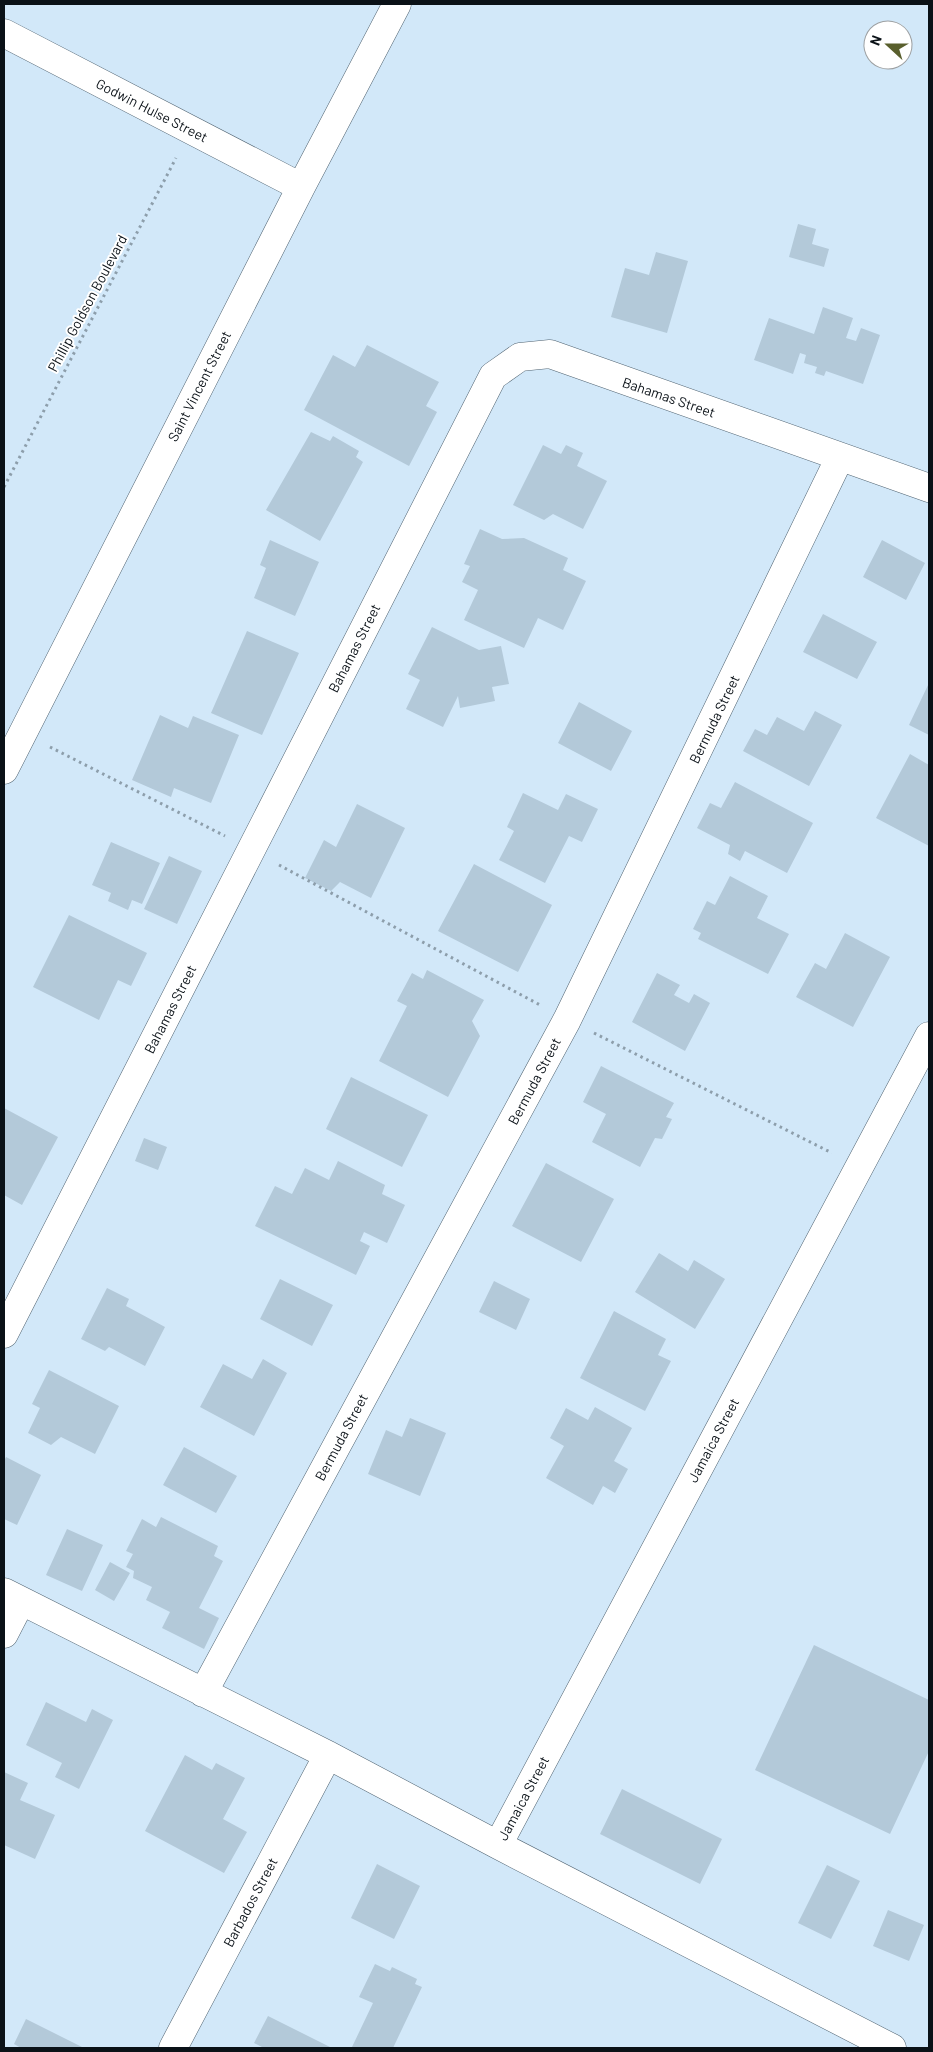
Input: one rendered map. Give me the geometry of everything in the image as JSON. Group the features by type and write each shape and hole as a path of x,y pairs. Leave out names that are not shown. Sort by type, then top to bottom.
{"street":[{"name":"Saint Vincent Street","path":"4,770 301,187 397,4"},
{"name":"Godwin Hulse Street","path":"4,33 301,187"},
{"name":"Bahamas Street","path":"4,1334 493,376 520,357 550,354 929,488"},
{"name":"Bermuda Street","path":"203,1693 567,1020 840,457"},
{"name":"Jamaica Street","path":"498,1845 929,1036"},
{"path":"4,1634 12,1596 328,1755 892,2048"},
{"name":"Barbados Street","path":"173,2048 328,1755"}],"path":[{"name":"Phillip Goldson Boulevard","path":"4,487 190,130"},
{"path":"22,733 251,850 567,1020 859,1166"}],"building":[{"path":"798,224 816,229 812,244 829,249 824,267 789,257"},
{"path":"656,252 688,261 667,333 611,317 625,268 649,275"},
{"path":"823,307 853,318 846,338 856,341 861,328 880,335 863,384 826,371 824,376 815,373 817,367 804,363 806,355 800,353 793,374 754,360 769,318 814,334"},
{"path":"367,345 439,382 426,406 437,412 409,466 304,410 333,355 355,367"},
{"path":"311,432 330,441 333,436 359,451 356,457 363,462 320,541 266,510"},
{"path":"543,445 561,454 566,445 583,453 577,466 607,481 583,529 553,514 544,520 513,505"},
{"path":"480,529 502,539 524,538 568,558 563,570 586,581 563,630 538,618 524,648 464,620 478,590 462,582 470,566 464,564"},
{"path":"270,540 319,562 295,616 254,598 266,568 260,565"},
{"path":"882,540 925,563 906,600 863,577"},
{"path":"823,614 877,642 857,679 803,652"},
{"path":"432,627 479,650 501,646 509,684 492,687 495,701 460,708 458,696 443,727 406,709 420,680 408,674"},
{"path":"247,631 299,653 262,735 211,713"},
{"path":"929,683 929,735 909,725"},
{"path":"579,702 632,731 611,771 558,743"},
{"path":"815,711 842,725 809,786 743,751 755,729 767,735 777,717 804,731"},
{"path":"160,715 188,728 193,716 239,735 211,803 174,788 171,797 132,780"},
{"path":"910,754 929,765 929,846 876,818"},
{"path":"735,782 813,823 787,873 745,851 740,861 728,854 730,845 697,828 710,803 721,808"},
{"path":"523,793 558,810 566,794 598,809 582,842 569,836 545,883 499,860 514,831 507,827"},
{"path":"357,804 405,828 371,898 340,882 331,891 305,878 324,840 336,847"},
{"path":"111,842 160,863 142,904 132,900 128,910 108,901 111,893 92,885"},
{"path":"169,856 202,871 177,924 144,909"},
{"path":"474,864 552,905 518,972 438,931"},
{"path":"730,876 768,896 757,918 789,934 768,974 698,939 701,933 693,929 707,901 715,905"},
{"path":"69,915 147,953 131,986 118,980 99,1020 33,987"},
{"path":"845,933 890,957 853,1027 796,997 815,963 826,969"},
{"path":"427,970 484,1000 472,1021 480,1036 448,1097 379,1061 407,1006 397,1001 412,973 423,979"},
{"path":"657,973 680,985 674,995 689,1003 694,994 710,1003 685,1051 632,1022"},
{"path":"601,1066 674,1103 666,1117 672,1119 662,1139 655,1138 640,1167 592,1142 606,1114 583,1102"},
{"path":"351,1077 428,1115 402,1167 326,1129"},
{"path":"4,1108 58,1137 22,1205 4,1195"},
{"path":"144,1138 167,1147 158,1170 135,1161"},
{"path":"338,1161 385,1185 382,1194 405,1205 387,1243 364,1232 360,1241 370,1246 356,1275 255,1226 275,1186 292,1194 305,1168 329,1180"},
{"path":"546,1163 614,1199 581,1262 512,1226"},
{"path":"659,1253 688,1271 694,1260 725,1279 695,1329 635,1292"},
{"path":"280,1279 333,1305 312,1346 260,1319"},
{"path":"494,1281 530,1299 516,1330 479,1312"},
{"path":"107,1288 129,1299 126,1306 165,1327 145,1366 109,1347 105,1351 81,1339"},
{"path":"614,1311 666,1339 658,1355 671,1361 645,1411 580,1378"},
{"path":"263,1359 287,1373 254,1436 200,1407 223,1364 252,1379"},
{"path":"49,1370 119,1406 95,1454 61,1437 51,1445 28,1433 40,1408 32,1404"},
{"path":"595,1407 632,1428 614,1461 628,1469 615,1493 603,1486 593,1505 546,1478 564,1446 550,1438 566,1408 588,1420"},
{"path":"410,1418 446,1433 420,1496 368,1474 386,1430 402,1437"},
{"path":"184,1447 237,1476 216,1513 163,1485"},
{"path":"6,1457 41,1475 17,1525 4,1519 4,1461"},
{"path":"161,1517 218,1546 214,1556 223,1561 199,1608 219,1618 204,1649 162,1628 170,1612 146,1600 152,1587 133,1578 134,1571 126,1567 133,1554 126,1551 142,1519 156,1527"},
{"path":"67,1529 103,1545 82,1591 46,1575"},
{"path":"110,1562 130,1573 114,1601 95,1590"},
{"path":"814,1645 929,1700 929,1751 890,1834 755,1770"},
{"path":"46,1702 86,1722 92,1709 113,1720 79,1789 55,1777 62,1763 26,1745"},
{"path":"185,1755 212,1770 216,1763 245,1778 223,1819 247,1832 224,1873 145,1831"},
{"path":"4,1772 28,1783 20,1800 55,1815 35,1859 4,1845"},
{"path":"622,1789 722,1839 700,1884 600,1834"},
{"path":"377,1864 420,1886 394,1939 351,1918"},
{"path":"827,1865 860,1881 831,1939 798,1923"},
{"path":"888,1910 924,1925 909,1961 873,1946"},
{"path":"375,1964 390,1971 392,1967 417,1979 415,1984 422,1987 393,2048 352,2047 373,2003 359,1997"},
{"path":"268,2016 332,2048 264,2048 254,2043"},
{"path":"26,2019 84,2048 21,2048 14,2044"}]}
